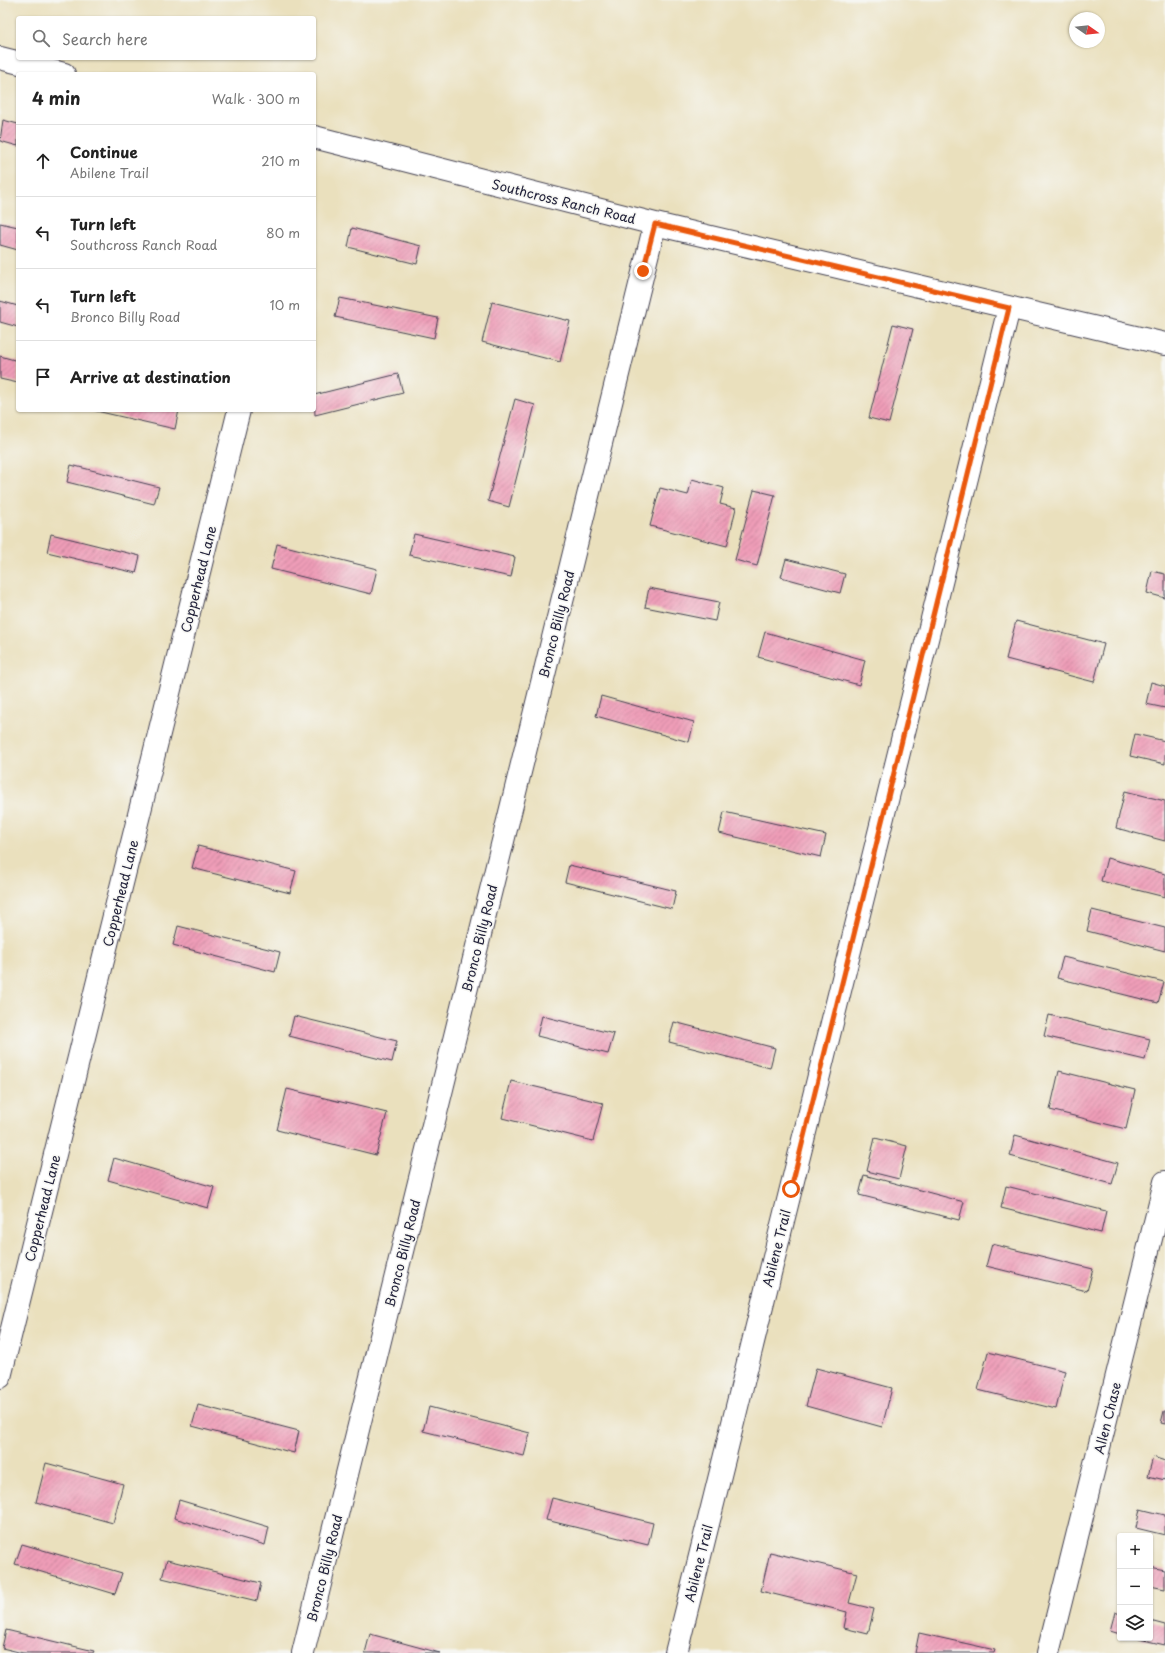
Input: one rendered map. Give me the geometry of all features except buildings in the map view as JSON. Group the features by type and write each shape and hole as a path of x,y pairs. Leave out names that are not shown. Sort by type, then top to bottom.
{"street":[{"path":"0,58 56,72"},
{"name":"Southcross Ranch Road","path":"316,138 655,224 1165,344"},
{"name":"Bronco Billy Road","path":"303,1653 655,224"},
{"name":"Abilene Trail","path":"676,1653 1009,308"},
{"name":"Copperhead Lane","path":"0,1377 239,412"},
{"name":"Allen Chase","path":"1048,1653 1165,1182"}],"route":[{"path":"643,271 655,224 1009,308 791,1189"}]}
